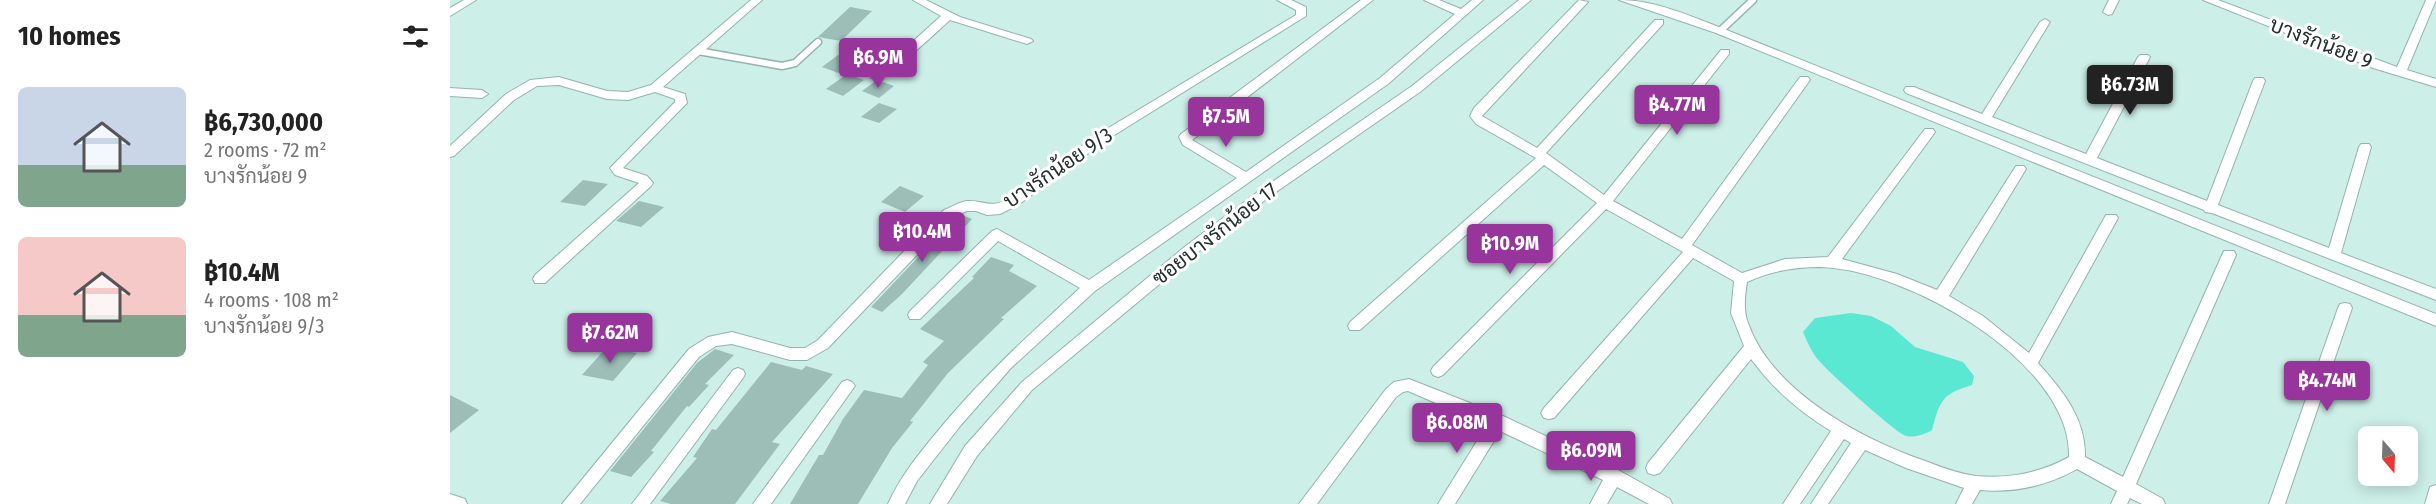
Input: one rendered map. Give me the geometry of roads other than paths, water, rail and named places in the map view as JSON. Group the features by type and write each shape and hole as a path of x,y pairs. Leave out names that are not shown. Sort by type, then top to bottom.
{"street":[{"path":"450,14 471,0"},
{"path":"450,153 510,97 534,83 559,81 607,95 628,96 655,88 757,0"},
{"path":"918,0 949,15 1026,41"},
{"name":"บางรักน้อย 9/3","path":"570,504 694,353 713,341 732,338 790,354 807,354 824,344 948,213 965,206 978,206 987,210 1000,209 1013,202 1104,136 1301,16 1302,9 1282,0"},
{"path":"1245,177 1187,142 1185,137 1368,0"},
{"path":"1429,0 1462,14"},
{"path":"896,504 911,476 977,396 1006,364 1090,287 1384,81 1478,0"},
{"name":"ซอยบางรักน้อย 17","path":"938,504 971,451 1027,386 1192,249 1264,194 1416,89 1526,0"},
{"path":"1624,0 1665,11 1720,31 2436,320"},
{"path":"2108,12 2114,0"},
{"name":"บางรักน้อย 9","path":"2208,0 2436,83"},
{"path":"2402,72 2431,0"},
{"path":"1583,2 1477,113 1480,120 1541,156 1605,202 1741,279"},
{"path":"875,75 914,46 949,15"},
{"path":"1355,326 1541,156 1659,22"},
{"path":"1985,119 2045,22"},
{"path":"1438,371 1605,202 1725,52"},
{"path":"2089,161 2144,57"},
{"path":"1549,413 1688,249 1803,80"},
{"path":"2210,209 2259,81"},
{"path":"540,279 647,183 643,179 619,172 616,168 681,103 681,97 655,88"},
{"path":"1911,90 2436,296"},
{"path":"450,92 482,94"},
{"path":"1832,262 1929,132"},
{"path":"2334,255 2365,147"},
{"path":"1940,298 2020,169"},
{"path":"2031,363 2111,218"},
{"path":"915,315 997,234 1090,287"},
{"path":"2119,504 2229,255"},
{"path":"1741,279 1762,268 1787,262 1832,262 1857,266 1893,277 1966,312 1997,334 2031,363 2070,415 2077,435 2077,461"},
{"path":"1741,279 1737,301 1740,324 1758,359 1778,381 1815,412 1861,442 1921,468 1975,483 2024,483 2044,478 2077,461"},
{"path":"2277,504 2345,308"},
{"path":"1654,468 1751,348"},
{"path":"640,504 738,374"},
{"path":"1307,504 1391,393 1399,386 1409,385 1498,421 1614,476 1664,504"},
{"path":"761,504 846,386"},
{"path":"1446,504 1498,421"},
{"path":"1791,504 1842,430"},
{"path":"1819,504 1861,442"},
{"path":"2077,461 2157,504"},
{"path":"1598,504 1614,476"},
{"path":"1964,504 1975,483"},
{"path":"2433,504 2436,492"},
{"path":"450,501 459,504"}],"lane":[{"path":"1720,31 1753,0"},
{"path":"698,51 782,66 795,63 818,42"}]}
